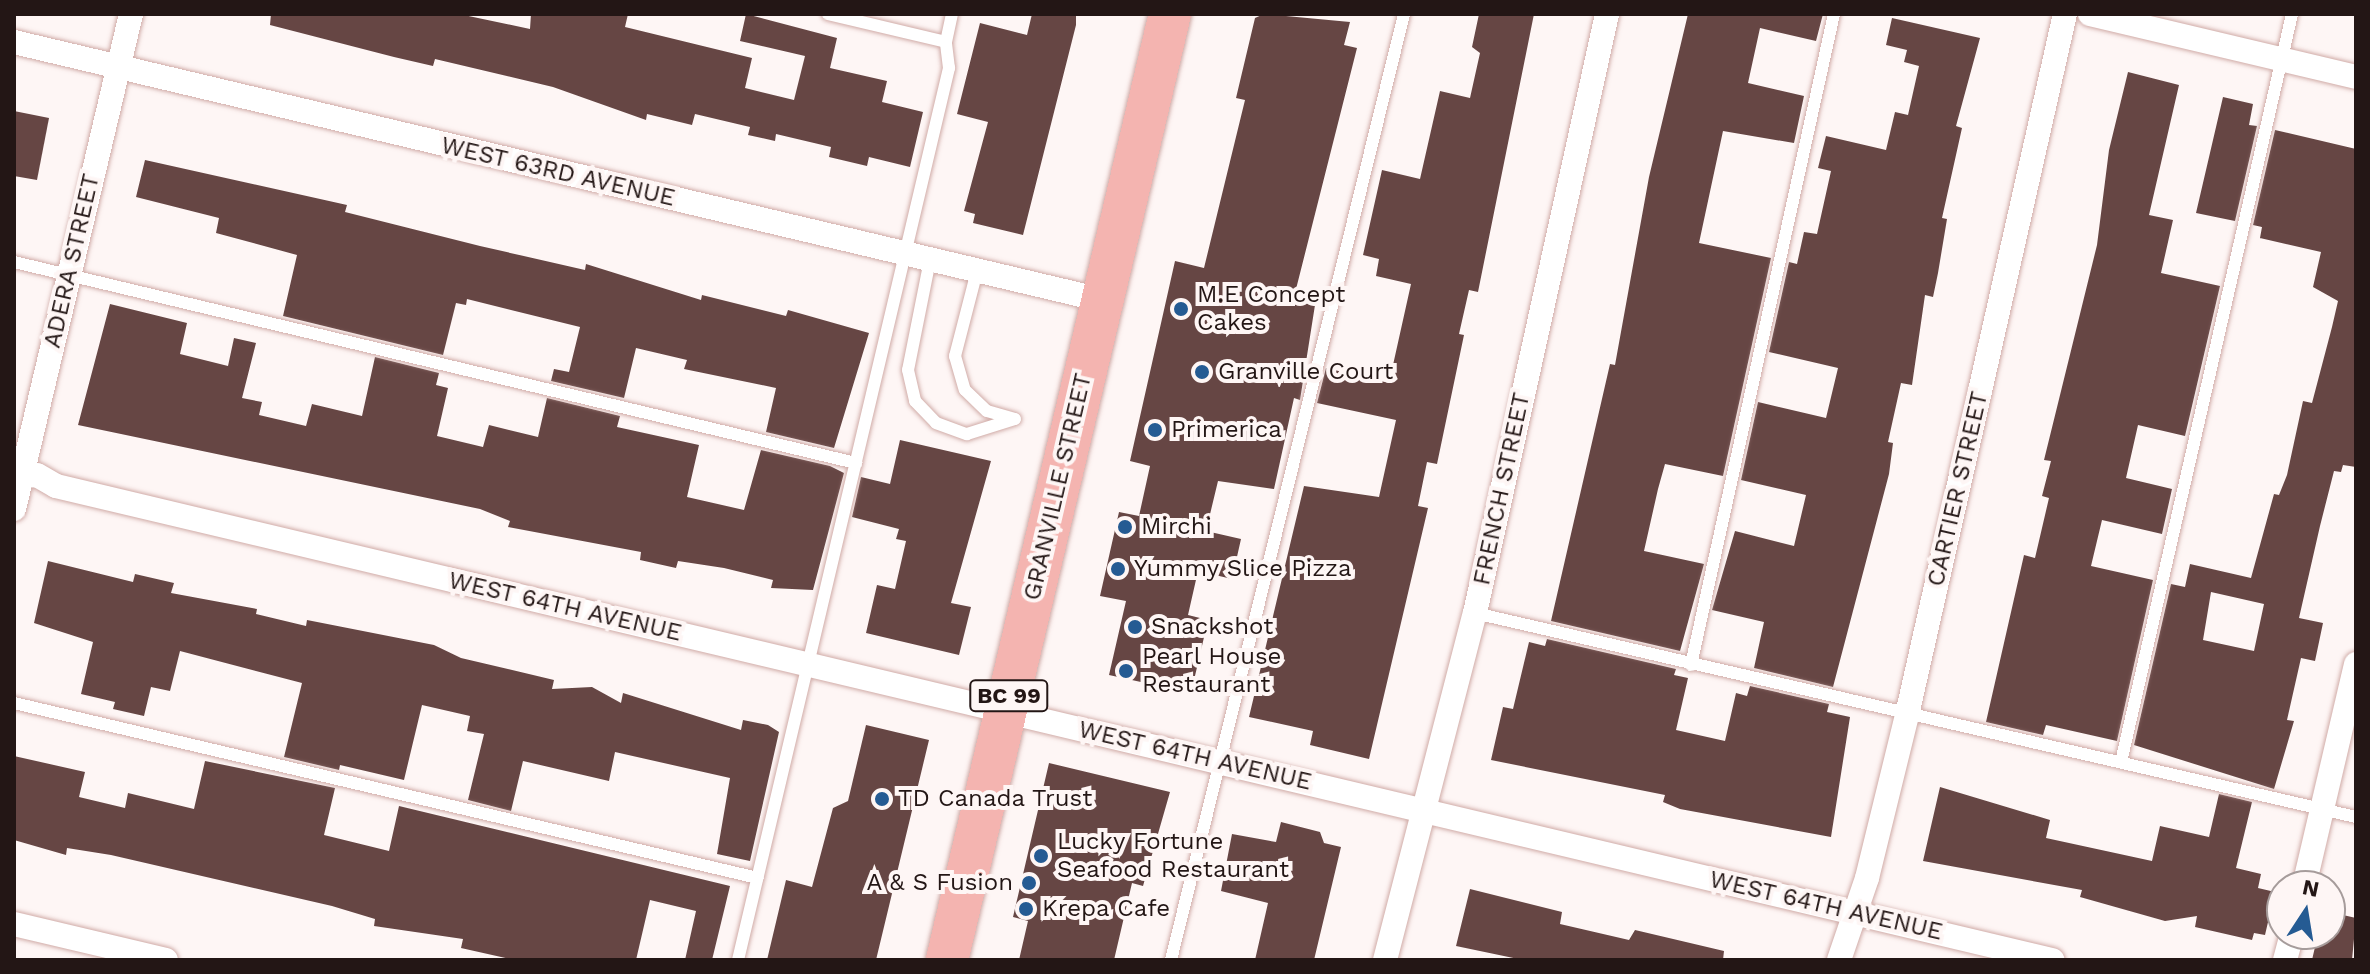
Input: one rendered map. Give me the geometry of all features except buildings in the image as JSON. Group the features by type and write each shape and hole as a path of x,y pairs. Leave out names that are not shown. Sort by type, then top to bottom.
{"highway":[{"name":"GRANVILLE STREET","path":"947,960 1170,14"}],"street":[{"name":"ADERA STREET","path":"14,510 18,476 131,14"},
{"name":"FRENCH STREET","path":"1385,960 1475,613 1607,14"},
{"name":"CARTIER STREET","path":"1839,960 1855,913 1907,715 2065,14"},
{"path":"2090,14 2356,77"},
{"name":"WEST 63RD AVENUE","path":"14,42 1102,300"},
{"name":"WEST 64TH AVENUE","path":"18,476 37,475 56,486 2052,960"},
{"path":"14,510 56,486"},
{"path":"2308,870 2356,664"},
{"path":"14,924 166,960"}],"lane":[{"path":"828,14 946,42"},
{"path":"738,960 949,68 946,42 952,14"},
{"path":"1171,960 1404,14"},
{"path":"1691,665 1834,14"},
{"path":"2121,762 2292,14"},
{"path":"930,260 908,370 915,401 936,423 967,434 1015,419 987,411 965,390 955,356 977,271"},
{"path":"14,262 856,463"},
{"path":"1475,613 2356,817"},
{"path":"14,703 758,878"}],"place":[{"name":"M.E Concept Cakes","path":"1181,309"},
{"name":"Granville Court","path":"1202,372"},
{"name":"Primerica","path":"1155,430"},
{"name":"Mirchi","path":"1125,527"},
{"name":"Yummy Slice Pizza","path":"1118,569"},
{"name":"Snackshot","path":"1135,627"},
{"name":"Pearl House Restaurant","path":"1126,671"},
{"name":"TD Canada Trust","path":"882,799"},
{"name":"Lucky Fortune Seafood Restaurant","path":"1041,856"},
{"name":"A & S Fusion","path":"1029,883"},
{"name":"Krepa Cafe","path":"1026,909"}]}
